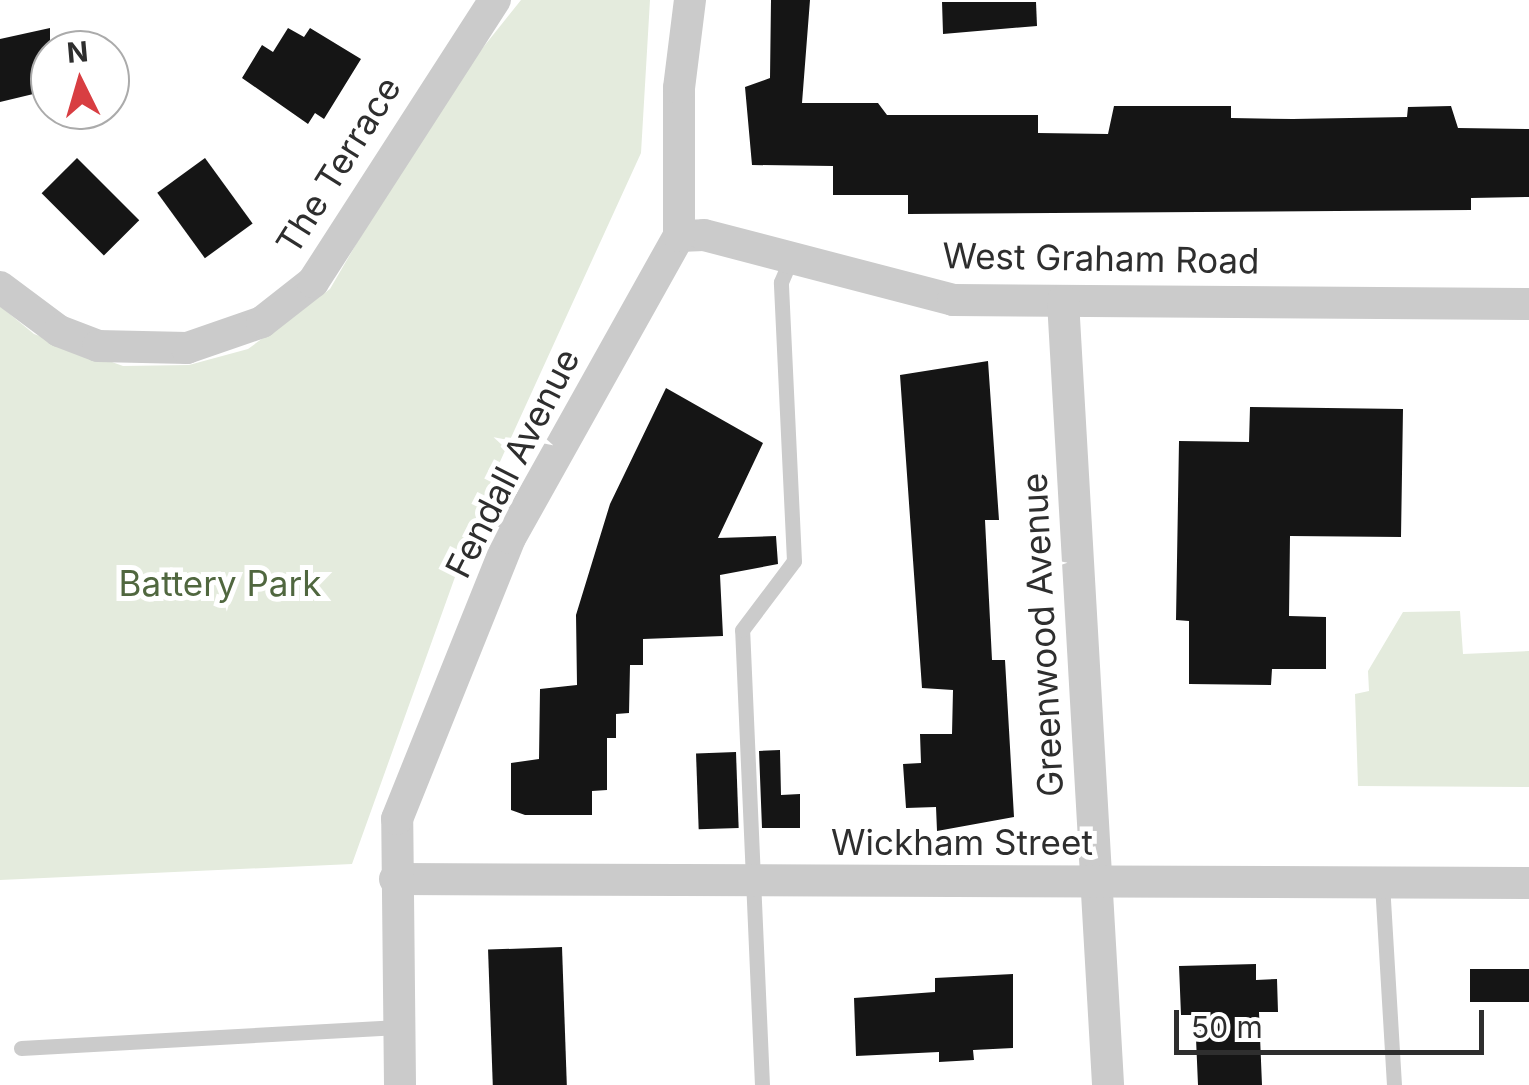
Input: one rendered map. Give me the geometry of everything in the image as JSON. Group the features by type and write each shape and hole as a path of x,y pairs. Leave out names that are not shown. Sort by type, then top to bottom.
{"street":[{"name":"The Terrace","path":"0,287 59,330 98,346 188,348 262,322 313,282 495,0"},
{"name":"Fendall Avenue","path":"400,1085 395,879 398,819 510,538 678,236 679,88 690,0"},
{"name":"West Graham Road","path":"678,236 791,259 952,300 1529,304"},
{"name":"Greenwood Avenue","path":"1063,300 1108,1085"},
{"name":"Wickham Street","path":"395,879 1529,883"}],"lane":[{"path":"762,1085 742,630 794,561 780,282 791,259"},
{"path":"1382,882 1394,1085"},
{"path":"21,1048 398,1027"}],"green space":[{"name":"Battery Park","path":"521,0 650,0 641,153 483,499 352,864 0,880 0,306 34,334 123,366 189,365 248,349 330,289 437,105"},
{"path":"1460,611 1463,654 1529,651 1529,787 1358,786 1355,694 1369,691 1368,671 1403,612"}],"building":[{"path":"771,0 810,0 802,103 878,103 887,115 1038,115 1038,133 1108,134 1114,106 1231,106 1231,118 1293,119 1407,117 1408,107 1451,106 1458,128 1529,129 1529,197 1471,198 1471,210 908,214 908,195 833,195 833,166 752,165 745,87 770,78"},
{"path":"942,2 1036,2 1037,26 943,34"},
{"path":"288,28 304,37 310,28 361,59 324,119 315,113 308,124 242,78 262,45 273,52"},
{"path":"30,32 30,95 0,102 0,39"},
{"path":"77,158 139,220 104,256 42,193"},
{"path":"205,158 253,224 205,258 157,193"},
{"path":"988,361 999,520 985,520 992,660 1005,660 1014,817 937,831 936,807 906,808 903,764 921,763 920,734 952,734 953,690 922,688 900,375"},
{"path":"666,388 763,443 718,538 776,536 778,564 720,575 723,636 643,639 643,665 630,665 629,713 616,714 616,738 607,738 607,790 592,791 592,815 525,815 511,810 511,763 539,759 540,689 577,685 576,615 610,504"},
{"path":"1250,407 1403,409 1401,537 1290,536 1289,616 1326,617 1326,669 1272,669 1271,685 1189,684 1189,621 1176,620 1179,441 1249,442"},
{"path":"780,750 781,795 800,794 800,828 762,828 759,751"},
{"path":"736,752 739,828 699,829 696,753"},
{"path":"562,947 567,1085 493,1085 488,950"},
{"path":"1256,964 1256,980 1277,979 1278,1012 1259,1012 1262,1085 1198,1085 1195,1015 1181,1015 1179,966"},
{"path":"1470,969 1529,969 1529,1002 1470,1002"},
{"path":"1013,974 1013,1048 973,1050 974,1060 939,1062 939,1052 856,1056 854,998 935,992 935,978"}]}
